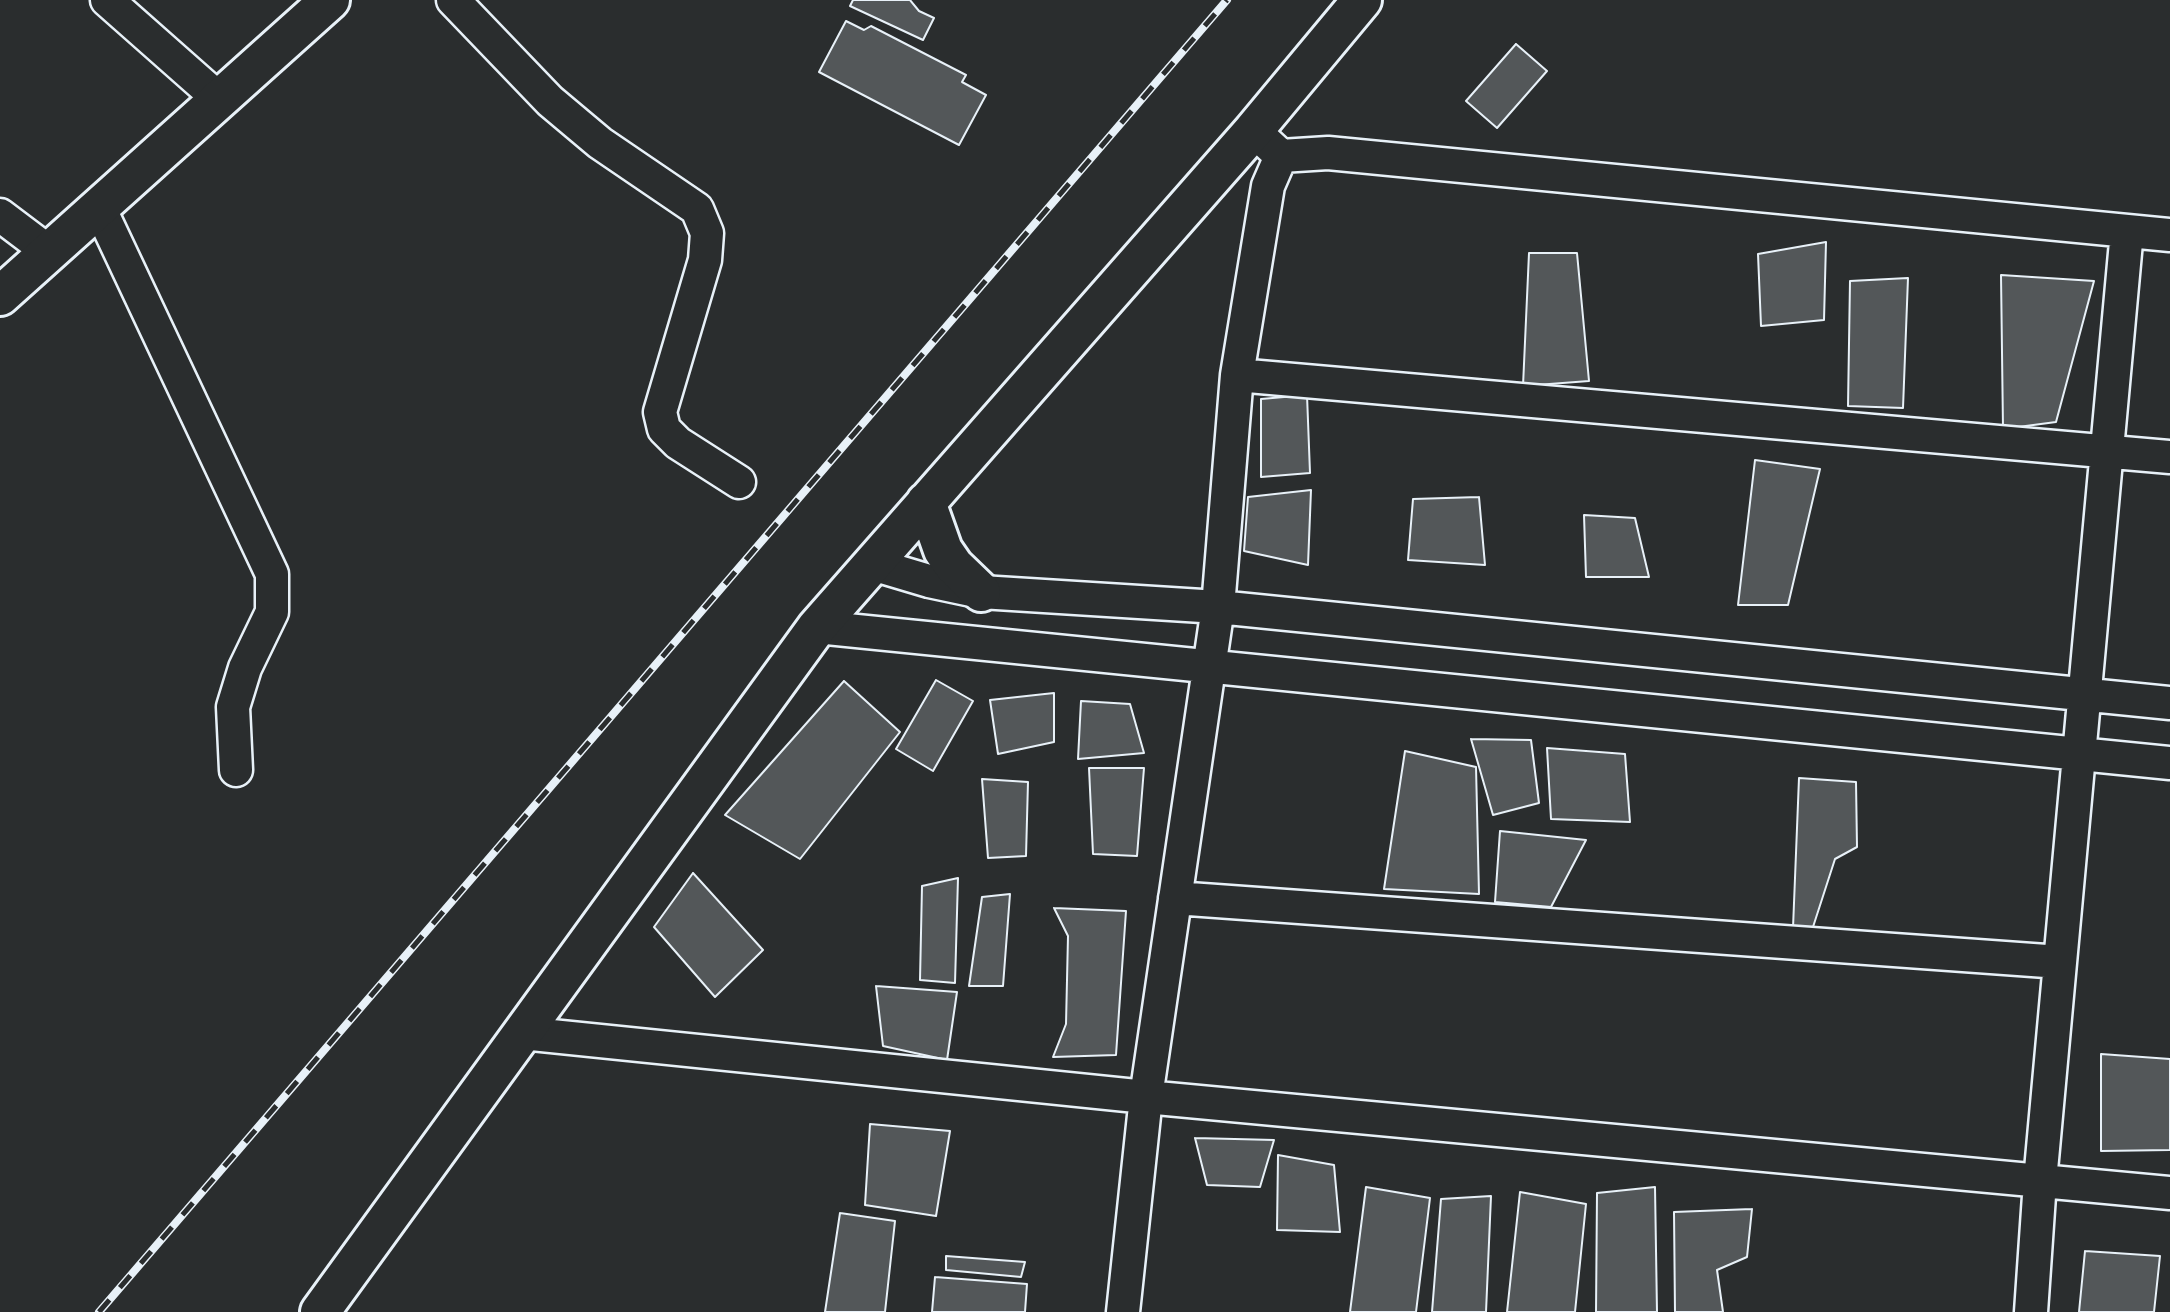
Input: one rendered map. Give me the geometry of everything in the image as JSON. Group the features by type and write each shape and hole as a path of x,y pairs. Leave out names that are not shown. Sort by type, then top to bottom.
{"street":[{"path":"107,0 219,99"},
{"path":"0,296 330,0"},
{"path":"453,0 550,101 600,144 697,209 707,233 705,260 660,412 664,429 678,443 739,482"},
{"path":"320,1312 817,627 1253,131 1362,0"},
{"path":"1253,131 1281,156 1342,155 2170,235"},
{"path":"1123,1312 1146,1097 1207,668 1219,607 1237,375 1268,186 1281,156"},
{"path":"99,207 272,574 272,612 245,668 233,707 236,770"},
{"path":"0,215 49,252"},
{"path":"2031,1312 2040,1181 2127,231"},
{"path":"1237,375 2170,457"},
{"path":"926,502 943,550 954,566 981,592"},
{"path":"872,564 981,592 1219,607 2170,703"},
{"path":"817,627 2170,764"},
{"path":"1175,898 2060,962"},
{"path":"522,1033 1146,1097 2170,1193"}],"building":[{"path":"853,0 910,0 919,11 934,18 923,40 850,6"},
{"path":"846,21 864,30 871,26 966,75 962,82 986,95 959,145 819,72"},
{"path":"1516,44 1547,71 1497,128 1466,101"},
{"path":"1826,242 1824,320 1761,326 1758,254"},
{"path":"1529,253 1577,253 1589,381 1523,386"},
{"path":"2001,275 2094,281 2056,422 2003,429"},
{"path":"1908,278 1903,408 1848,406 1850,281"},
{"path":"1307,395 1310,473 1261,477 1261,399"},
{"path":"1755,460 1820,469 1788,605 1738,605"},
{"path":"1311,490 1308,565 1244,551 1248,497"},
{"path":"1479,497 1485,565 1408,560 1413,499"},
{"path":"1584,515 1635,518 1649,577 1586,577"},
{"path":"936,680 973,701 933,771 896,749"},
{"path":"844,681 900,732 800,859 725,815"},
{"path":"1054,693 1054,742 998,754 990,700"},
{"path":"1081,701 1130,704 1144,753 1078,759"},
{"path":"1471,739 1531,740 1539,803 1493,815"},
{"path":"1547,748 1625,754 1630,822 1551,819"},
{"path":"1405,751 1476,767 1479,894 1384,889"},
{"path":"1089,768 1144,768 1137,856 1093,854"},
{"path":"1799,778 1856,782 1857,847 1835,859 1813,927 1793,928"},
{"path":"982,779 1028,782 1026,856 988,858"},
{"path":"1500,831 1586,840 1551,907 1495,902"},
{"path":"693,873 763,950 715,997 654,927"},
{"path":"958,878 955,983 920,980 922,886"},
{"path":"1010,894 1003,986 969,986 982,897"},
{"path":"1054,908 1126,911 1116,1055 1053,1057 1066,1024 1068,936"},
{"path":"876,986 957,992 947,1060 883,1046"},
{"path":"2101,1054 2170,1059 2170,1150 2101,1151"},
{"path":"870,1124 950,1131 936,1216 865,1205"},
{"path":"1195,1138 1274,1140 1260,1187 1207,1185"},
{"path":"1278,1155 1334,1165 1340,1232 1277,1230"},
{"path":"1366,1187 1430,1198 1416,1312 1350,1312"},
{"path":"1655,1187 1657,1312 1596,1312 1597,1193"},
{"path":"1520,1192 1586,1204 1575,1312 1507,1312"},
{"path":"1491,1196 1486,1312 1432,1312 1441,1199"},
{"path":"1752,1209 1747,1257 1717,1270 1723,1312 1675,1312 1674,1212"},
{"path":"840,1213 895,1221 885,1312 825,1312"},
{"path":"2085,1251 2160,1256 2154,1312 2079,1312"},
{"path":"946,1256 1025,1262 1021,1277 946,1270"},
{"path":"935,1277 1027,1284 1025,1312 932,1312"}],"railway":[{"path":"99,1312 1227,0"}]}
